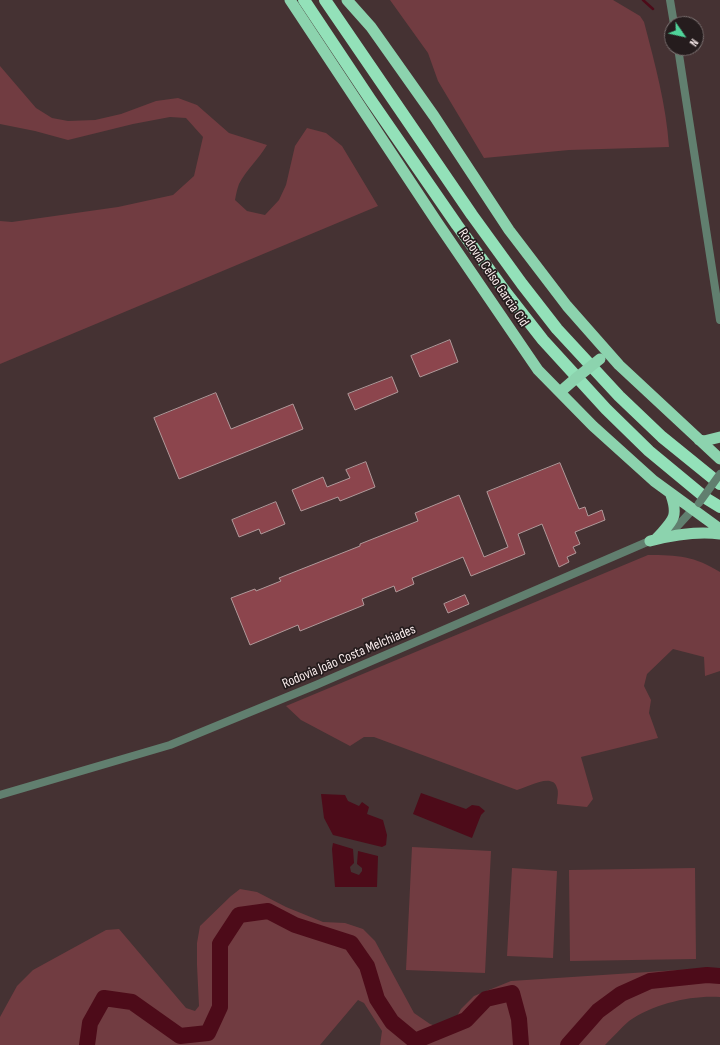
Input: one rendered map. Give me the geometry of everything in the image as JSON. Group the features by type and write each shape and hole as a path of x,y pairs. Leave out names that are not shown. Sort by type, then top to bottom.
{"highway":[{"name":"Rodovia Celso Garcia Cid","path":"290,0 437,222 538,370 593,426 654,481 671,494 696,506 720,529"},
{"name":"Rodovia Celso Garcia Cid","path":"304,0 370,100 457,225 507,294 543,340 606,409 649,451 707,499 720,507"},
{"name":"Rodovia Celso Garcia Cid","path":"325,0 472,215 557,329 619,396 662,437 720,484"},
{"path":"347,0 370,27 434,116 509,230 603,356 720,459"},
{"path":"560,392 603,356"},
{"path":"699,440 704,441 720,437"},
{"path":"653,540 674,518 675,513 671,494"},
{"path":"653,540 683,534 706,532 720,534"}],"street":[{"path":"670,0 673,16"},
{"path":"679,56 720,320"},
{"name":"Rodovia João Costa Melchiades","path":"0,796 170,745 316,685 653,540 673,531 696,506 720,474"}],"shaded area":[{"path":"390,0 613,0 640,16 644,22 663,100 669,147 569,150 484,158 438,81 428,53"},
{"path":"0,66 36,108 52,118 68,121 95,120 121,114 156,101 178,98 197,105 229,133 267,145 242,179 238,186 235,200 247,211 265,215 279,200 286,185 295,146 307,128 326,133 342,146 378,206 0,364 0,221 12,222 118,207 173,195 194,176 203,137 186,118 170,117 133,124 68,140 35,131 0,124"},
{"path":"648,555 668,555 686,558 702,563 720,572 720,671 705,676 704,657 673,649 647,674 644,686 651,700 649,713 658,738 581,757 593,799 587,807 557,804 558,790 555,783 551,781 540,782 517,790 374,737 364,737 350,746 301,720 286,706"},
{"path":"421,793 466,809 472,805 479,806 485,811 481,815 472,838 413,814"},
{"path":"321,794 345,795 348,801 359,806 362,802 369,807 367,814 383,820 387,835 386,845 382,847 333,835 324,818"},
{"path":"333,843 353,849 354,863 350,867 351,872 359,875 362,868 357,864 358,851 378,856 377,887 335,887 332,849"},
{"path":"412,847 491,851 485,973 406,970"},
{"path":"512,868 557,871 553,958 507,956"},
{"path":"695,868 696,959 570,961 569,870"},
{"path":"240,889 257,892 286,907 323,922 345,923 363,929 375,941 414,1013 430,1024 439,1027 448,1025 455,1020 461,1009 474,996 511,981 694,969 720,970 720,997 685,999 661,1005 649,1010 629,1021 605,1045 380,1045 382,1031 364,1003 358,1000 320,1045 0,1045 0,1017 17,986 33,970 106,930 119,929 186,1008 195,1011 199,1006 197,943 200,926"}],"building":[{"path":"450,340 458,362 420,377 411,356"},
{"path":"392,377 398,392 355,410 348,394"},
{"path":"216,393 231,429 293,404 303,429 179,479 154,418"},
{"path":"366,462 375,487 340,501 338,497 301,511 292,490 323,477 327,487 350,478 346,470"},
{"path":"560,463 579,509 585,507 588,516 602,510 605,520 575,532 580,544 573,547 576,553 567,557 569,562 559,567 542,524 518,534 525,554 471,576 463,557 412,578 414,584 396,592 394,586 362,599 364,605 300,631 298,625 250,645 231,598 255,589 256,591 281,581 279,578 418,521 415,513 459,495 484,557 508,547 487,492"},
{"path":"276,502 285,524 261,534 259,529 239,537 232,520"},
{"path":"465,595 469,604 448,613 444,604"}],"waterway":[{"path":"643,0 653,9"},
{"path":"87,1045 90,1023 104,998 132,1002 180,1036 208,1033 220,1007 220,944 239,915 268,911 295,925 351,943 367,966 377,999 392,1022 415,1041 466,1020 486,999 512,993 519,1019 521,1045"},
{"path":"568,1045 598,1011 621,994 650,981 707,975 720,976"}]}
